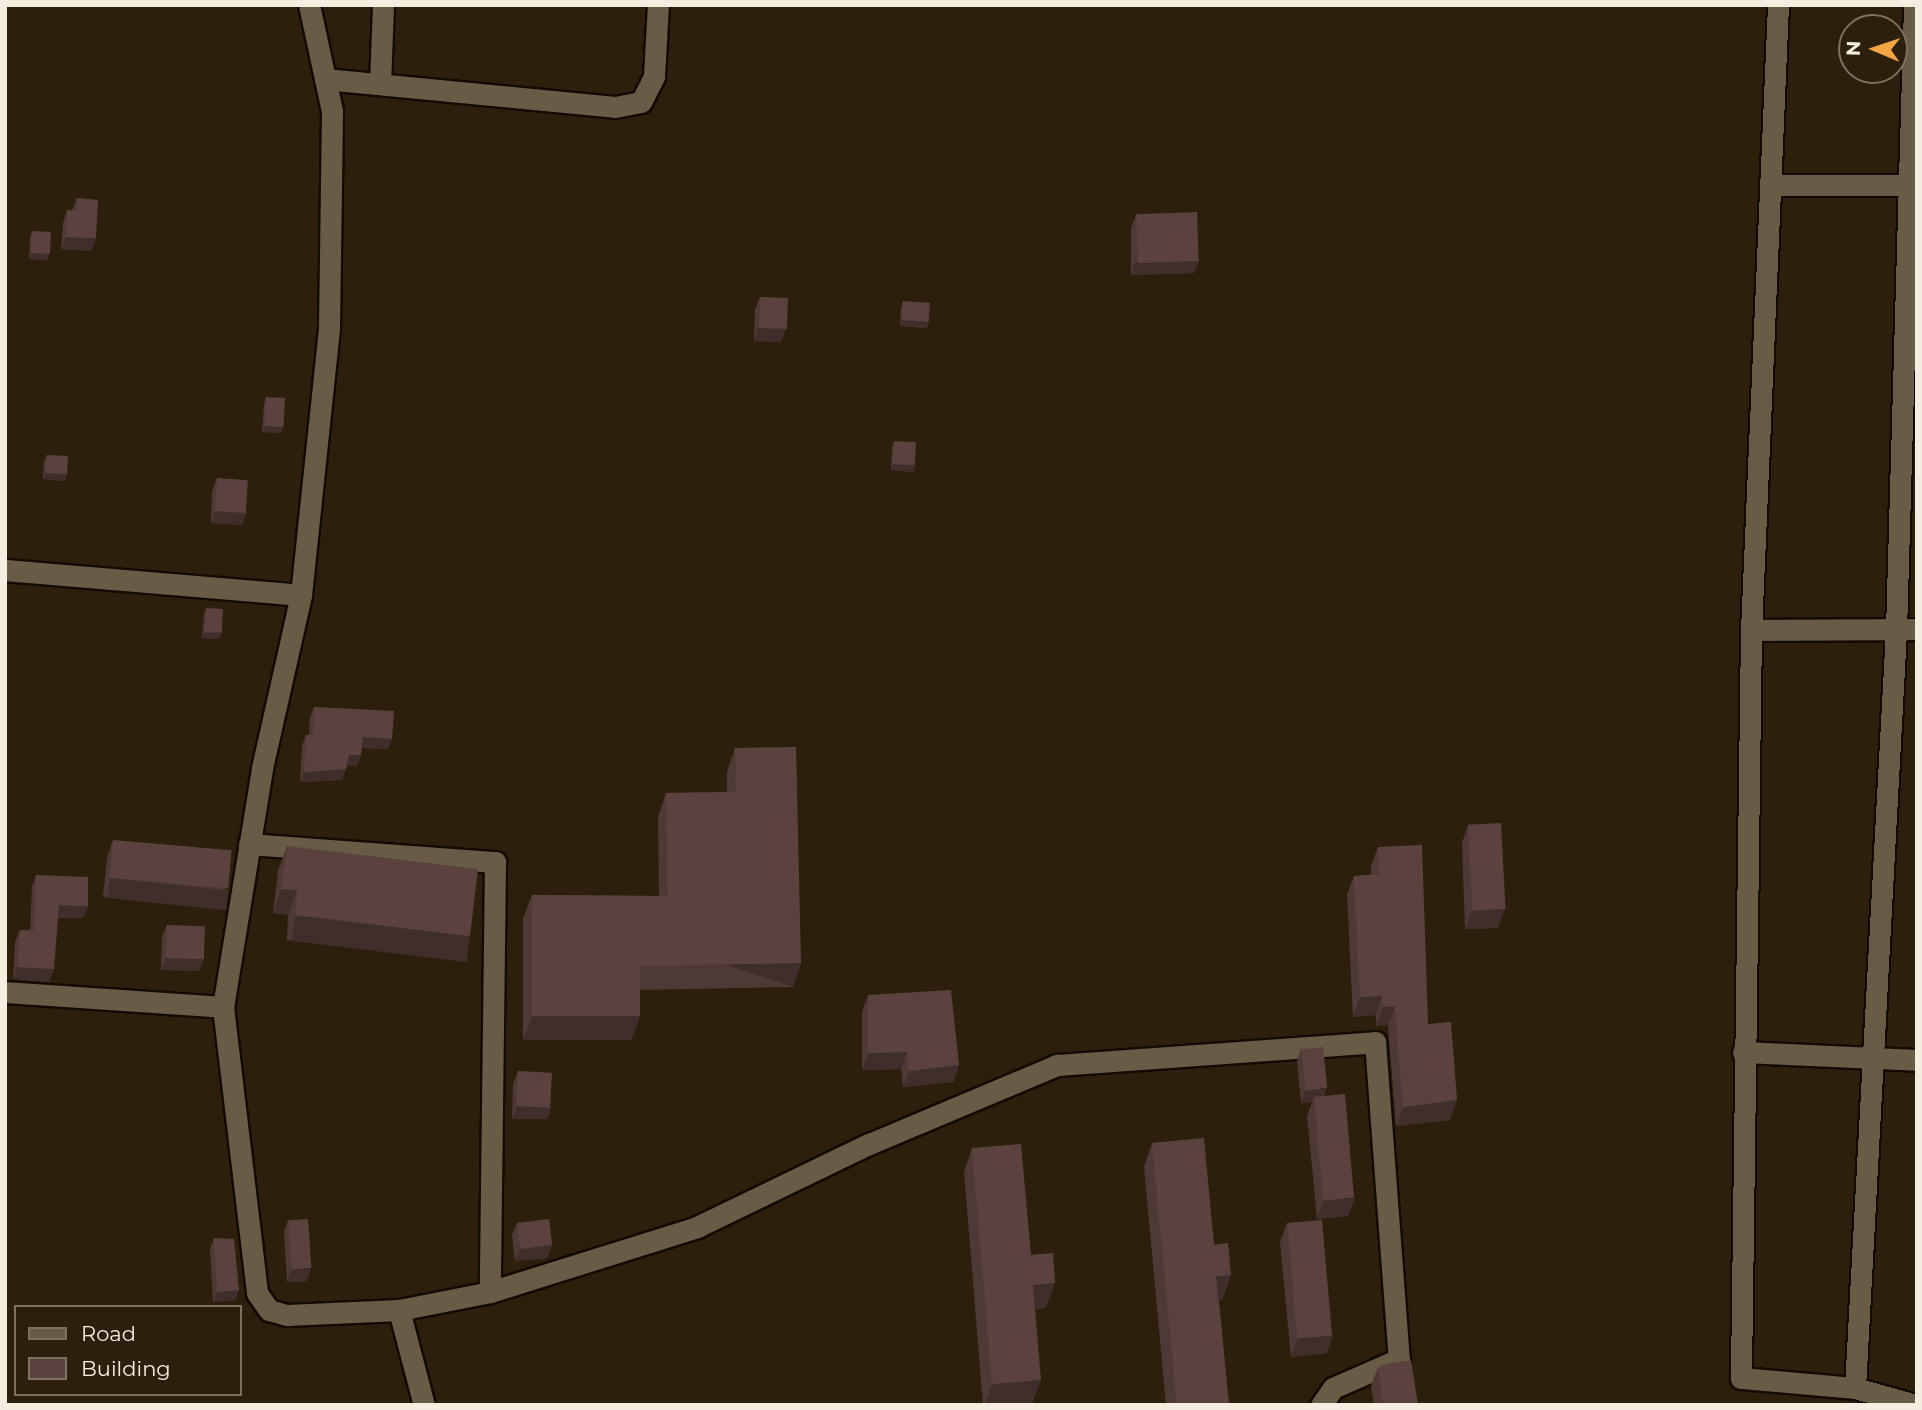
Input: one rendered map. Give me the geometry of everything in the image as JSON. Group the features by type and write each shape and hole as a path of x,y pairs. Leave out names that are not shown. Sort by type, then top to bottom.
{"street":[{"path":"309,5 332,111 329,328 300,595 249,844 223,1007 257,1293 269,1310 287,1315 399,1310 490,1292 696,1227 869,1143 1057,1065 1375,1042 1399,1359 1333,1388 1321,1405"},
{"path":"380,84 383,5"},
{"path":"325,79 615,107 641,102 654,76 658,5"},
{"path":"1779,5 1751,630 1741,1378 1854,1388 1916,1405"},
{"path":"1854,1388 1872,1058 1906,630 1914,5"},
{"path":"1771,185 1913,185"},
{"path":"5,570 300,595"},
{"path":"1751,630 1906,630"},
{"path":"249,844 495,862 490,1292"},
{"path":"5,992 223,1007"},
{"path":"1744,1052 1917,1060"},
{"path":"399,1310 424,1405"}],"building":[{"path":"77,198 98,200 96,238 66,237 67,210 76,211"},
{"path":"1197,212 1199,261 1138,263 1136,214"},
{"path":"32,231 51,232 50,254 31,253"},
{"path":"760,297 788,298 787,329 759,328"},
{"path":"903,301 930,303 929,322 902,320"},
{"path":"266,397 285,398 283,427 264,426"},
{"path":"894,441 916,442 915,465 893,464"},
{"path":"47,455 68,456 67,474 46,473"},
{"path":"217,478 248,480 246,513 215,511"},
{"path":"206,608 223,609 222,633 205,632"},
{"path":"314,707 394,711 392,739 363,737 361,755 349,755 346,769 304,772 306,735 313,735"},
{"path":"796,747 801,963 640,966 640,1016 532,1016 532,895 668,896 666,793 736,792 735,748"},
{"path":"1501,823 1506,909 1473,911 1468,825"},
{"path":"113,840 232,850 228,888 110,878"},
{"path":"1422,845 1428,1024 1451,1022 1457,1100 1403,1107 1395,1006 1383,1007 1382,996 1360,997 1354,876 1379,874 1378,847"},
{"path":"287,846 478,869 470,936 295,915 297,890 281,889"},
{"path":"36,875 88,877 88,906 59,905 54,969 17,967 20,930 34,931"},
{"path":"167,925 205,926 204,959 166,958"},
{"path":"951,990 959,1065 909,1071 907,1052 868,1053 868,995"},
{"path":"1323,1047 1327,1088 1305,1090 1301,1049"},
{"path":"518,1071 552,1073 550,1108 516,1106"},
{"path":"1345,1094 1354,1198 1323,1200 1314,1097"},
{"path":"1204,1138 1214,1245 1228,1243 1231,1275 1216,1276 1229,1405 1177,1405 1152,1143"},
{"path":"1021,1144 1031,1255 1053,1253 1055,1283 1033,1285 1041,1380 992,1384 972,1148"},
{"path":"308,1219 311,1268 291,1269 288,1220"},
{"path":"549,1219 552,1245 520,1249 517,1223"},
{"path":"1322,1220 1332,1336 1297,1339 1287,1223"},
{"path":"214,1238 234,1239 239,1290 217,1292"},
{"path":"1411,1360 1418,1405 1383,1405 1378,1367"}]}
